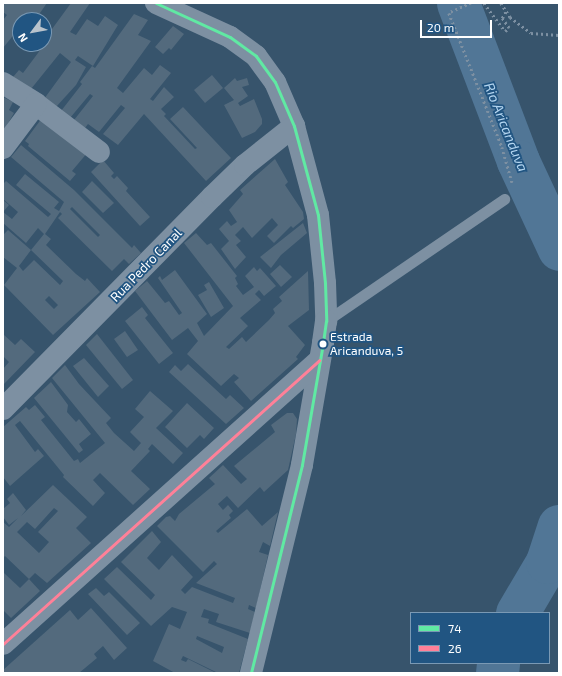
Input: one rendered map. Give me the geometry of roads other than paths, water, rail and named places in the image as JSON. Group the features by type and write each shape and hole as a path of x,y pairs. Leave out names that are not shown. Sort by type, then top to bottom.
{"street":[{"path":"156,3 230,37 256,56 275,82 294,126 318,215 326,283 326,322 302,465 251,673"},
{"path":"3,83 36,104 99,152"},
{"path":"3,148 36,104"},
{"name":"Rua Pedro Canal","path":"3,409 212,197 245,165 294,126"},
{"path":"3,644 320,360"}],"lane":[{"path":"326,322 504,198"}],"waterway":[{"name":"Rio Aricanduva","path":"458,3 518,161 559,249"},
{"name":"Rio Aricanduva","path":"518,612 547,562 559,526"},
{"name":"Rio Aricanduva","path":"497,673 498,664"}],"place":[{"name":"Estrada Aricanduva, 5","path":"323,344"}]}
